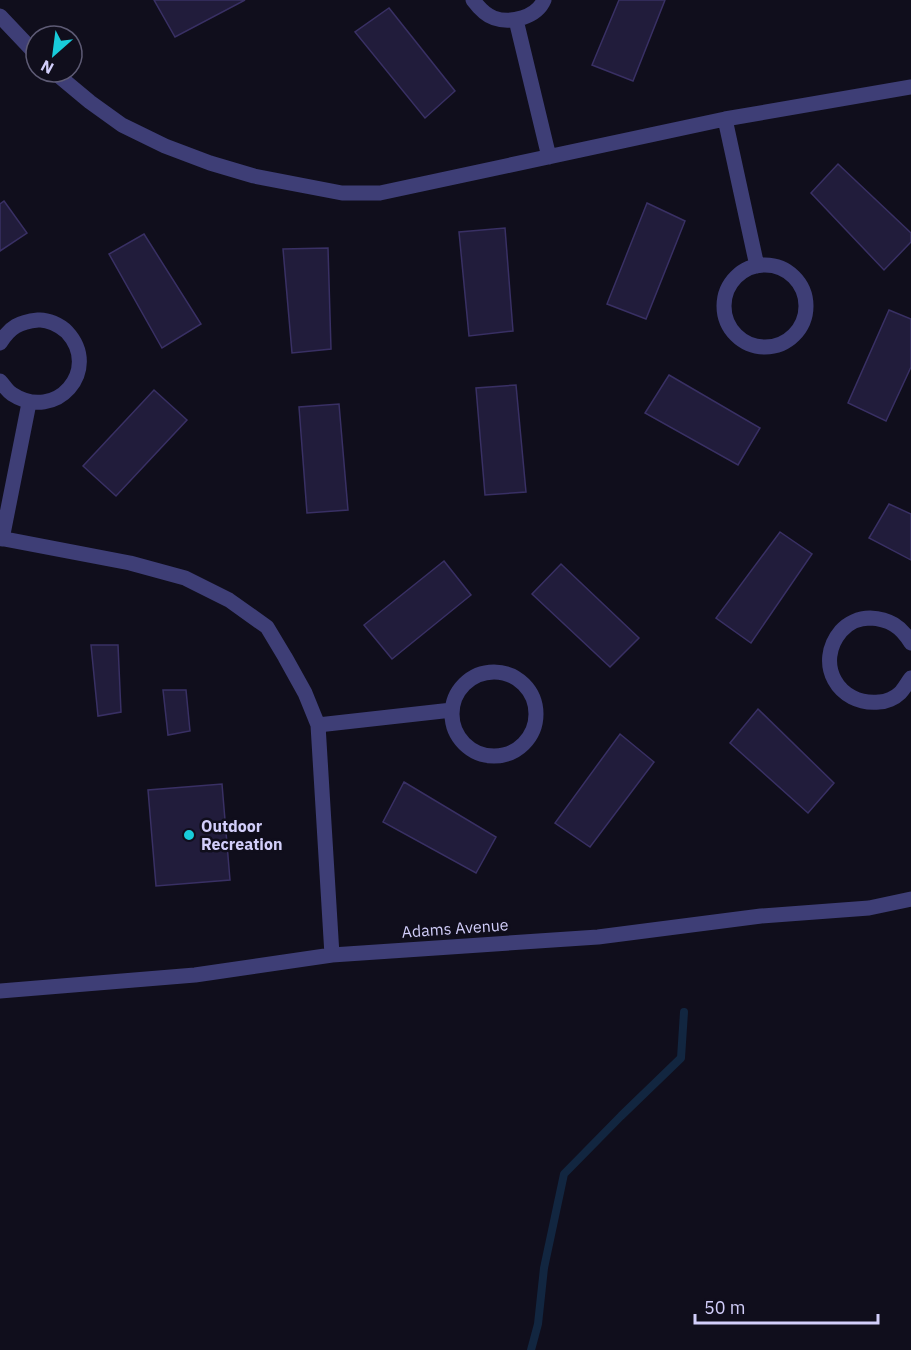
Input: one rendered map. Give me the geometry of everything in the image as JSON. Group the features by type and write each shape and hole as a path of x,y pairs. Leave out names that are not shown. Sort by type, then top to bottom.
{"street":[{"path":"473,0 480,10 492,18 501,20 516,20 531,15 544,0"},
{"path":"0,16 24,41"},
{"path":"516,20 549,157"},
{"path":"68,84 122,125 165,146 254,176 342,193 380,193 725,119 911,87"},
{"path":"725,119 758,266"},
{"path":"758,266 776,266 791,274 801,287 806,305 804,319 796,334 786,342 761,348 744,342 732,332 725,318 723,303 729,285 741,272 758,266"},
{"path":"0,343 6,333 20,323 41,319 62,327 74,340 79,354 78,372 73,384 62,396 48,402 29,403 10,394 0,381"},
{"path":"29,403 1,539 130,563 185,578 229,600 267,627 305,693 318,725 332,955"},
{"path":"911,643 901,629 883,619 864,618 847,625 833,640 829,658 831,675 838,688 854,700 869,703 885,702 899,694 911,678"},
{"path":"491,672 511,675 529,690 536,705 536,721 530,736 520,747 504,755 488,756 469,748 456,732 452,710 459,691 474,677 491,672"},
{"path":"318,725 452,710"},
{"name":"Adams Avenue","path":"0,991 195,975 332,955 598,937 761,916 869,908 911,899"}],"building":[{"path":"154,0 245,0 175,37"},
{"path":"619,0 665,0 633,81 592,65"},
{"path":"389,8 455,91 425,118 355,32"},
{"path":"838,164 911,233 911,242 884,270 811,193"},
{"path":"4,201 27,233 0,251 0,204"},
{"path":"647,203 685,221 646,319 607,304"},
{"path":"505,228 513,331 469,336 459,232"},
{"path":"144,234 201,324 162,348 109,254"},
{"path":"328,248 331,349 292,353 283,249"},
{"path":"889,310 911,319 911,367 886,421 848,403"},
{"path":"669,375 760,428 738,465 645,413"},
{"path":"516,385 526,492 485,495 476,388"},
{"path":"154,390 187,420 116,496 83,466"},
{"path":"339,404 348,510 307,513 299,407"},
{"path":"889,504 911,514 911,560 869,538"},
{"path":"780,532 812,554 751,643 716,618"},
{"path":"444,561 471,595 392,659 364,625"},
{"path":"561,564 639,638 610,667 532,594"},
{"path":"91,645 118,645 121,712 98,716"},
{"path":"163,690 186,690 190,731 168,735"},
{"path":"758,709 834,783 808,813 730,743"},
{"path":"620,734 654,762 590,847 555,823"},
{"path":"404,782 496,837 476,873 383,822"},
{"name":"Outdoor Recreation","path":"222,784 230,880 156,886 148,790"}],"waterway":[{"path":"531,1350 538,1324 544,1268 564,1174 681,1058 684,1012"}],"place":[{"name":"Outdoor Recreation","path":"189,835"}]}
